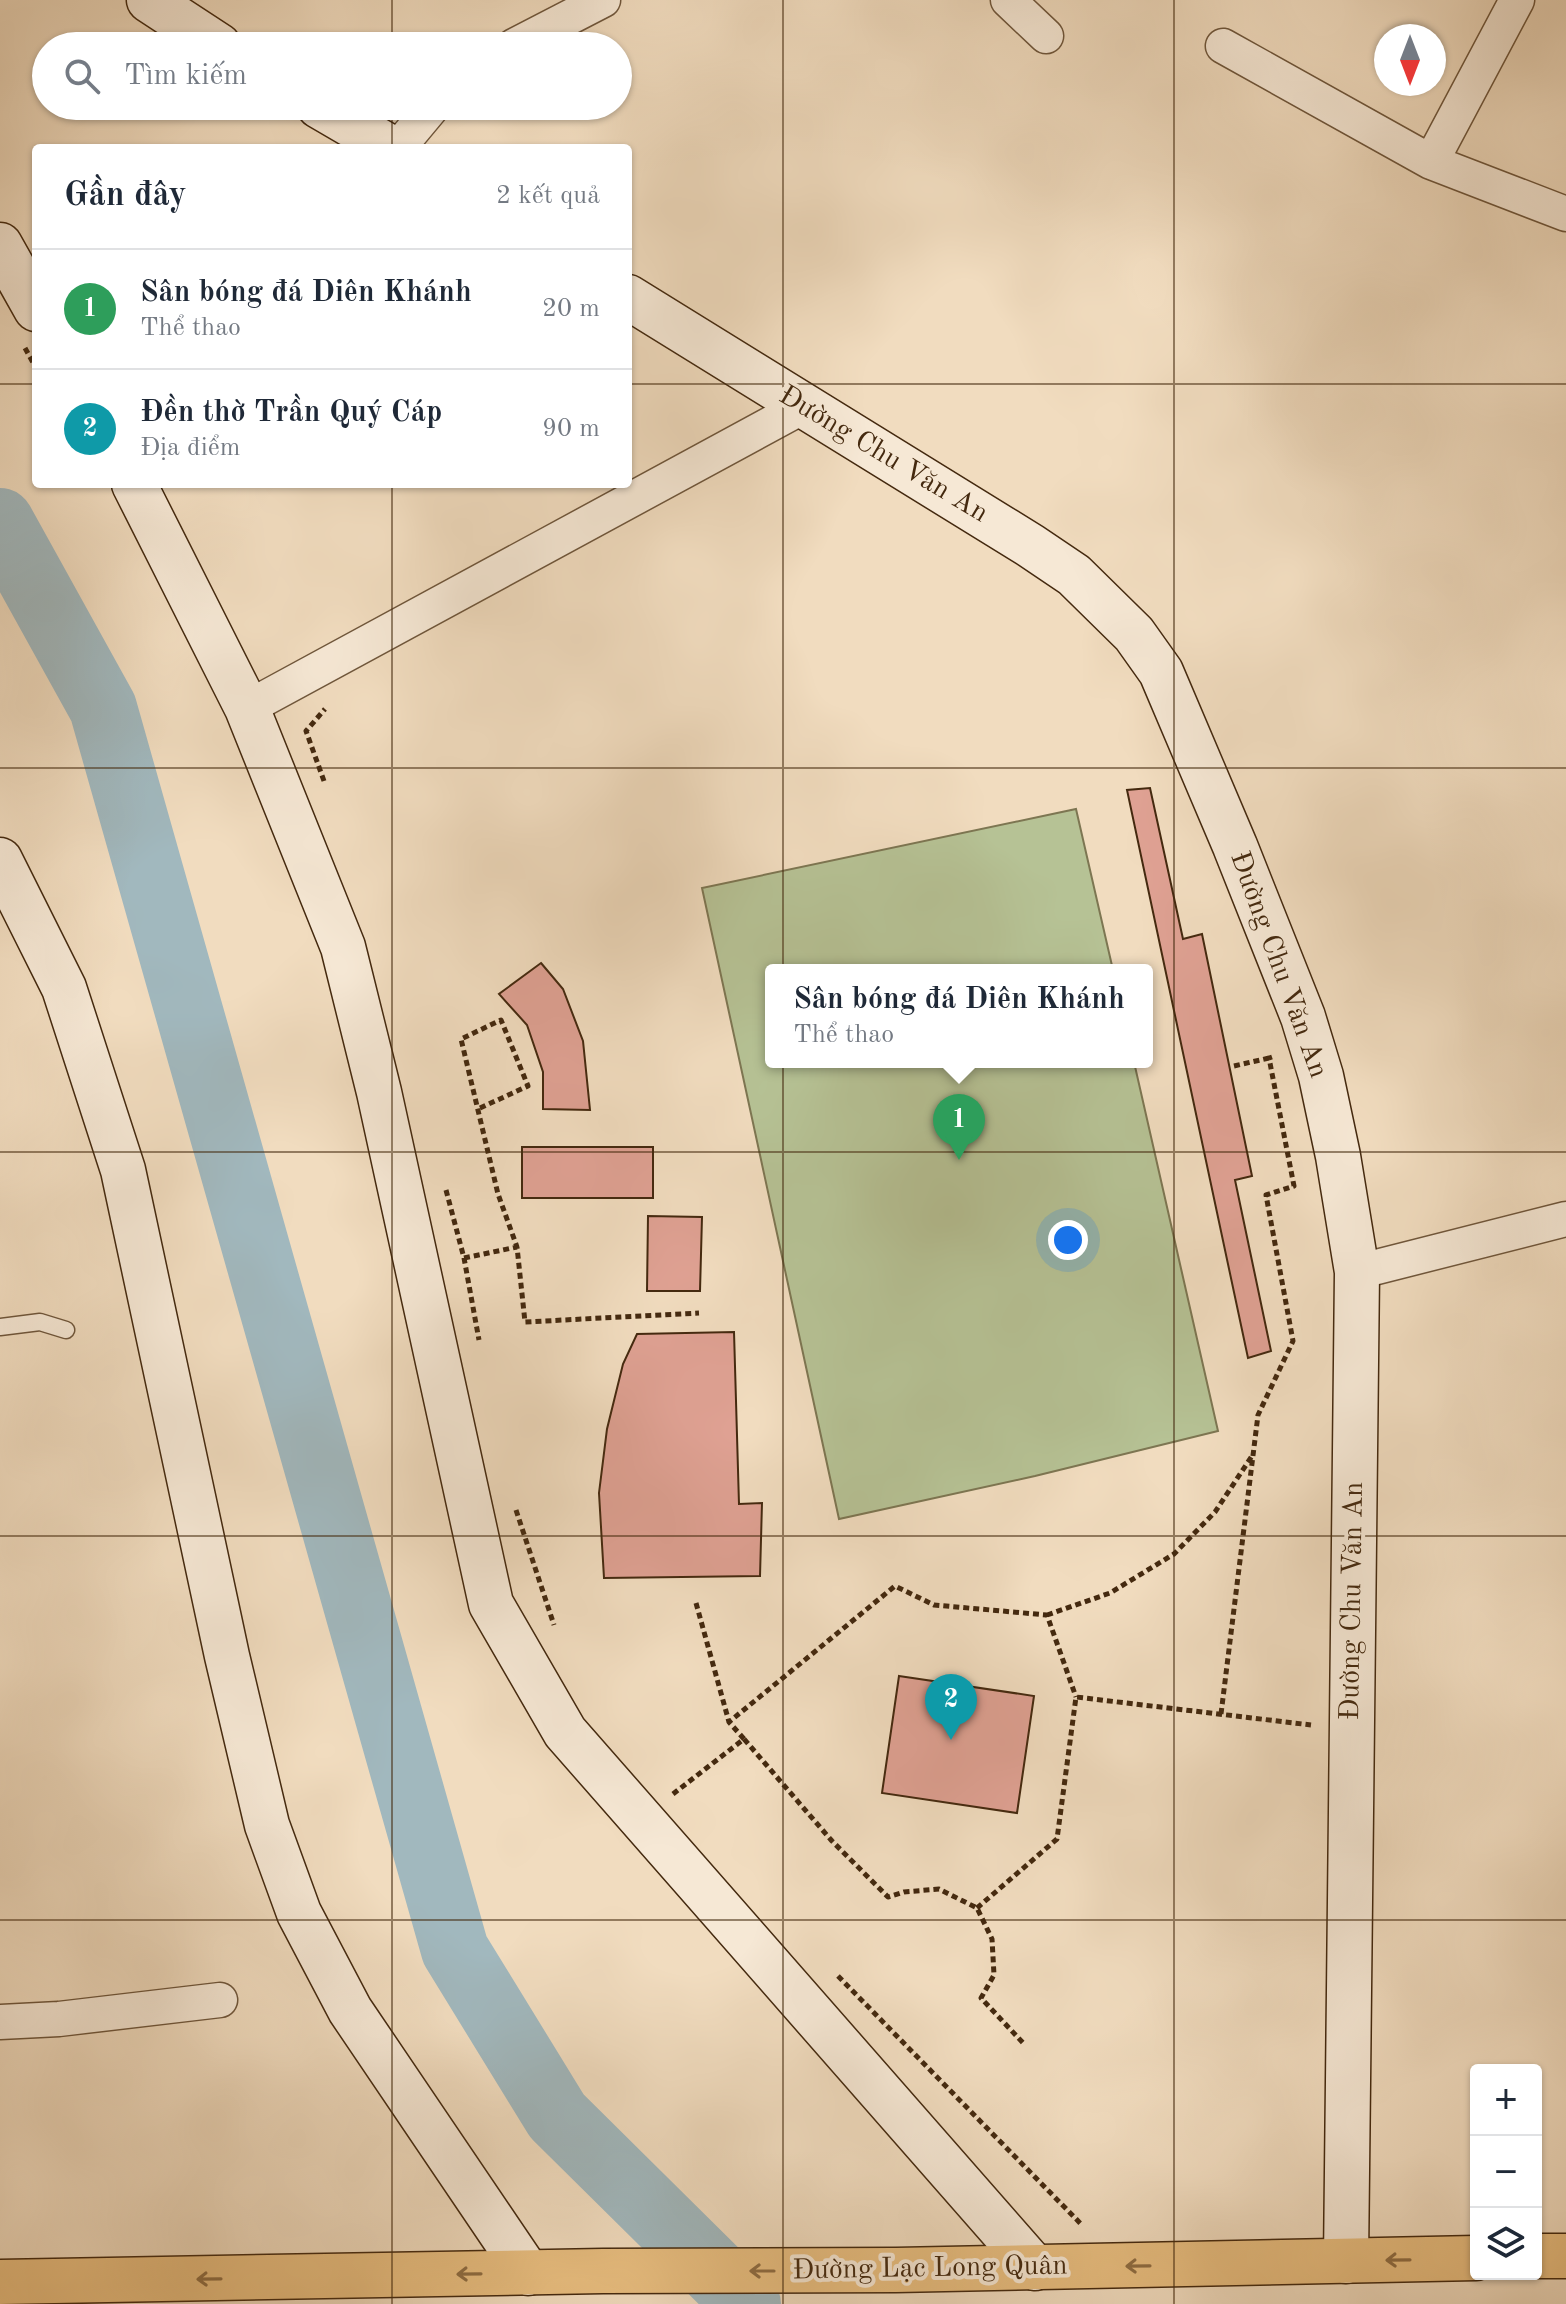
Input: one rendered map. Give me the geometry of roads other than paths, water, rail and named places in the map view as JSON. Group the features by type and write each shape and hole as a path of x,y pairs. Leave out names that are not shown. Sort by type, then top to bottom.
{"main road":[{"path":"1542,2256 1566,2256"},
{"name":"Đường Lạc Long Quân","path":"0,2282 603,2271 1035,2268 1470,2258"}],"street":[{"path":"149,0 198,32"},
{"path":"541,32 603,0"},
{"path":"1008,0 1046,36"},
{"path":"1431,162 1517,0"},
{"path":"1223,46 1431,162 1566,214"},
{"path":"343,120 384,144"},
{"path":"401,144 421,120"},
{"path":"0,245 32,302"},
{"name":"Đường Chu Văn An","path":"632,300 802,407 951,495 1074,575 1134,634 1161,672 1303,1017 1321,1076 1338,1156 1357,1272 1346,2261"},
{"path":"247,708 802,407"},
{"path":"136,488 247,708 343,947 379,1092 491,1604 565,1732 1035,2268"},
{"path":"0,860 64,988 123,1170 227,1656 267,1825 294,1898 350,2010 528,2273"},
{"path":"1357,1272 1566,1219"},
{"path":"0,2022 59,2019 220,2000"}],"lane":[{"path":"0,1327 40,1322 66,1330"}],"waterway":[{"path":"0,522 103,708 455,1950 557,2116 747,2304"}],"place":[{"name":"Sân bóng đá Diên Khánh","path":"959,1160"},
{"name":"Đền thờ Trần Quý Cáp","path":"951,1740"}]}
